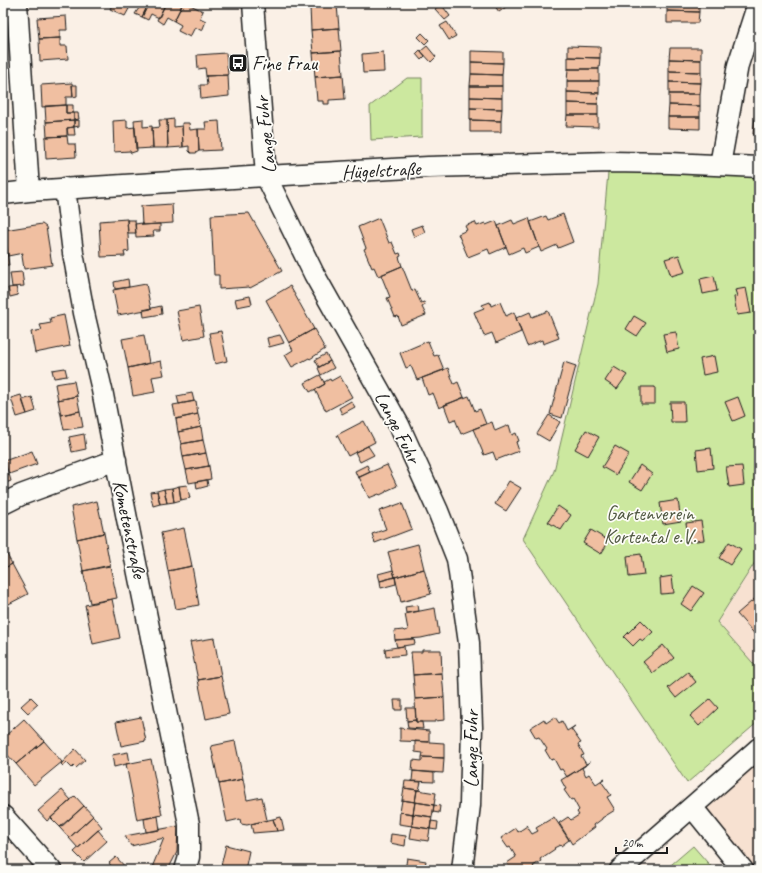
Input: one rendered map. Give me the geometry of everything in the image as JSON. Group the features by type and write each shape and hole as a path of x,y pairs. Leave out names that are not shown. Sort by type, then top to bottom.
{"street":[{"path":"17,3 29,191"},
{"name":"Lange Fuhr","path":"254,3 266,176 314,274 399,425 438,511 457,559 469,643 472,727 470,805 462,870"},
{"path":"720,165 738,65 758,3"},
{"name":"Hügelstraße","path":"3,194 65,188 428,167 611,162 759,167"},
{"name":"Kometenstraße","path":"65,188 73,253 190,824 189,857 185,870"},
{"path":"3,504 20,495 116,460"},
{"path":"620,870 759,748"},
{"path":"692,807 743,870"},
{"path":"3,816 51,870"}],"shaded area":[{"path":"759,557 759,670 718,622"},
{"path":"759,756 759,870 731,870 690,814"}],"green space":[{"path":"407,78 422,78 422,137 371,140 370,106"},
{"name":"Gartenverein Kortental e.V.","path":"609,162 759,167 759,556 717,622 759,670 759,721 687,783 523,539 554,471 598,284"},
{"path":"693,846 714,870 665,870"}],"building":[{"path":"113,3 126,3 131,5 125,16 110,9"},
{"path":"149,3 142,17 135,14 139,8 131,4"},
{"path":"149,3 166,3 159,18 151,14 148,20 142,17"},
{"path":"166,3 183,3 174,21 167,17 163,24 157,20"},
{"path":"183,3 203,11 200,18 206,21 202,31 195,27 190,37 178,31 181,25 174,21"},
{"path":"309,3 337,3 337,5 310,7"},
{"path":"503,3 506,7 499,12 495,6"},
{"path":"667,3 699,3 699,12 667,11"},
{"path":"441,4 450,16 445,20 435,9"},
{"path":"337,5 339,28 311,30 310,7"},
{"path":"667,11 699,12 698,23 667,23"},
{"path":"66,16 67,30 60,30 60,38 39,39 37,18"},
{"path":"447,22 456,36 449,40 440,26"},
{"path":"339,28 341,51 313,53 311,30"},
{"path":"422,33 429,40 425,44 418,37"},
{"path":"60,38 60,46 67,46 68,59 40,61 39,39"},
{"path":"427,46 436,57 431,62 421,51"},
{"path":"568,46 600,47 600,58 568,57"},
{"path":"670,48 701,48 701,60 669,59"},
{"path":"420,50 425,56 421,60 416,54"},
{"path":"341,51 343,75 315,77 313,53"},
{"path":"471,51 503,52 503,63 471,62"},
{"path":"383,52 384,72 363,73 362,54"},
{"path":"226,53 228,75 206,76 205,68 198,69 197,55"},
{"path":"568,57 600,58 599,69 568,69"},
{"path":"669,59 701,60 701,72 669,71"},
{"path":"471,62 503,63 502,75 471,74"},
{"path":"568,69 599,69 599,81 567,81"},
{"path":"669,71 701,72 701,83 669,82"},
{"path":"471,74 502,75 502,86 470,86"},
{"path":"228,75 229,96 201,99 200,85 207,85 206,76"},
{"path":"343,75 345,99 329,100 329,104 323,104 323,101 317,101 315,77"},
{"path":"567,81 599,81 599,93 567,92"},
{"path":"669,82 701,83 700,94 669,94"},
{"path":"72,83 73,97 66,97 66,105 42,107 41,85"},
{"path":"72,85 77,85 77,96 73,97"},
{"path":"470,86 502,86 502,98 470,97"},
{"path":"567,92 599,93 598,104 567,103"},
{"path":"669,94 700,94 700,106 669,105"},
{"path":"470,97 502,98 502,109 470,108"},
{"path":"758,101 759,102 759,118 755,117"},
{"path":"567,103 598,104 598,115 567,115"},
{"path":"66,105 66,113 74,113 74,120 46,122 45,106"},
{"path":"66,105 73,105 73,113 66,113"},
{"path":"669,105 700,106 700,117 668,117"},
{"path":"470,108 502,109 501,121 470,120"},
{"path":"74,113 78,113 79,119 74,120"},
{"path":"567,115 598,115 598,127 566,126"},
{"path":"668,117 700,117 700,129 668,128"},
{"path":"755,117 759,118 759,135 753,134"},
{"path":"143,119 143,127 152,126 153,148 136,149 134,120"},
{"path":"174,119 174,127 182,126 183,147 168,148 167,120"},
{"path":"74,120 74,127 67,128 67,136 47,137 46,122"},
{"path":"79,120 79,126 74,127 74,121"},
{"path":"127,120 127,128 135,127 137,151 131,153 130,151 114,152 113,121"},
{"path":"159,120 167,120 168,148 153,148 152,128 160,127"},
{"path":"470,120 501,121 501,132 470,132"},
{"path":"219,121 221,150 199,151 198,129 206,129 205,122"},
{"path":"182,123 189,123 190,130 198,129 199,151 196,153 191,153 189,151 189,146 183,147"},
{"path":"74,127 75,135 68,135 67,128"},
{"path":"4,135 5,147 3,147"},
{"path":"67,136 68,144 75,144 76,157 46,159 45,137"},
{"path":"172,204 173,223 142,225 141,206"},
{"path":"249,213 282,271 250,288 219,289 219,275 214,275 211,215"},
{"path":"563,214 573,242 558,248 557,245 541,252 530,222 546,216 548,220"},
{"path":"379,218 389,243 392,242 397,254 400,253 401,256 399,257 402,266 378,276 374,267 372,268 364,249 366,248 358,227"},
{"path":"529,218 539,247 525,253 523,248 509,254 498,226 512,220 514,224"},
{"path":"127,219 129,251 124,252 125,256 101,257 99,221"},
{"path":"127,220 135,220 136,233 128,233"},
{"path":"496,221 506,247 490,254 488,249 468,257 458,234 467,230 465,226 475,222 477,226 485,223 486,225"},
{"path":"142,223 142,225 160,224 160,231 153,231 154,236 136,237 135,224"},
{"path":"42,224 46,227 52,265 24,269 23,253 8,256 4,230"},
{"path":"422,225 425,232 414,237 411,229"},
{"path":"3,230 9,265 3,265"},
{"path":"679,255 685,272 671,276 665,259"},
{"path":"402,266 412,291 415,290 421,303 424,302 425,305 422,307 426,315 401,325 398,316 395,317 387,298 390,297 381,275"},
{"path":"22,272 24,286 12,287 10,273"},
{"path":"714,276 717,291 703,294 700,279"},
{"path":"128,279 129,287 115,289 114,282"},
{"path":"146,284 151,309 118,315 113,290"},
{"path":"290,286 314,329 289,343 266,300"},
{"path":"16,287 18,295 10,297 8,288"},
{"path":"746,288 751,313 737,315 734,297 737,296 735,290"},
{"path":"250,296 252,304 237,307 235,299"},
{"path":"490,302 491,306 500,302 506,316 514,312 521,332 496,343 492,333 484,336 474,312 484,308 482,305"},
{"path":"161,306 162,314 144,317 143,310"},
{"path":"199,307 204,336 183,340 177,311"},
{"path":"548,311 559,338 543,344 542,340 527,346 516,318 530,312 532,317"},
{"path":"64,315 70,346 35,353 31,332 42,330 40,325 51,323 50,318"},
{"path":"634,316 646,323 637,336 626,329"},
{"path":"314,329 325,349 310,359 309,358 292,367 285,355 293,350 289,343"},
{"path":"221,331 227,361 215,364 209,333"},
{"path":"676,332 679,349 667,352 663,334"},
{"path":"144,335 149,363 128,368 122,339"},
{"path":"280,335 284,343 269,347 267,338"},
{"path":"428,341 434,356 438,355 444,370 417,380 411,366 406,368 400,353"},
{"path":"326,354 330,361 319,367 315,360"},
{"path":"714,356 717,372 703,375 700,359"},
{"path":"161,361 164,375 152,377 155,392 133,396 128,368"},
{"path":"330,361 334,368 321,375 318,368"},
{"path":"564,362 576,366 562,418 550,414"},
{"path":"614,367 627,375 617,389 605,381"},
{"path":"65,368 67,376 54,378 52,370"},
{"path":"448,368 454,384 458,382 464,397 439,408 433,393 428,395 422,378"},
{"path":"320,375 325,384 310,392 305,383"},
{"path":"340,376 352,397 326,411 315,390 325,384 324,382 330,379 331,381"},
{"path":"74,381 77,396 58,400 55,384"},
{"path":"641,387 655,387 655,404 641,404"},
{"path":"192,393 194,401 179,404 177,396"},
{"path":"21,395 27,414 17,417 11,398"},
{"path":"77,396 80,411 61,415 58,400"},
{"path":"469,396 475,411 480,409 486,424 461,434 455,419 450,421 444,405"},
{"path":"32,397 36,411 27,414 22,400"},
{"path":"738,397 745,416 733,421 725,402"},
{"path":"196,401 198,414 176,419 173,405"},
{"path":"351,401 355,407 342,414 339,408"},
{"path":"670,402 684,402 685,422 671,422"},
{"path":"80,411 83,427 64,430 61,415"},
{"path":"198,414 201,427 178,432 176,419"},
{"path":"549,415 560,422 549,441 537,434"},
{"path":"364,421 375,442 348,456 337,435"},
{"path":"492,422 495,431 509,425 512,435 516,433 519,441 516,442 519,451 496,460 493,452 484,455 473,429"},
{"path":"201,427 203,440 181,444 178,432"},
{"path":"586,430 599,437 588,456 575,449"},
{"path":"84,434 86,449 72,452 69,437"},
{"path":"203,440 206,453 183,457 181,444"},
{"path":"368,446 374,455 360,462 355,452"},
{"path":"615,446 629,454 616,475 602,467"},
{"path":"711,448 713,468 698,470 696,450"},
{"path":"32,451 37,464 9,474 4,461"},
{"path":"206,453 209,466 186,470 183,457"},
{"path":"367,465 370,472 358,478 355,471"},
{"path":"387,465 397,486 380,495 379,494 369,498 359,477"},
{"path":"640,465 652,474 642,490 629,482"},
{"path":"209,466 211,479 189,483 186,470"},
{"path":"742,466 744,485 729,487 726,467"},
{"path":"9,474 11,481 3,484 3,476"},
{"path":"207,480 208,486 197,489 196,482"},
{"path":"509,481 521,488 506,511 495,504"},
{"path":"187,485 190,498 181,500 179,486"},
{"path":"179,486 181,500 174,502 172,488"},
{"path":"172,488 174,502 167,503 164,489"},
{"path":"164,489 167,503 160,504 157,491"},
{"path":"157,491 160,504 153,506 150,492"},
{"path":"678,500 681,521 663,524 660,503"},
{"path":"97,501 104,533 77,539 71,507"},
{"path":"402,503 412,529 375,543 372,534 386,529 379,511"},
{"path":"558,506 571,515 561,530 548,522"},
{"path":"701,521 704,540 689,542 686,523"},
{"path":"184,528 192,566 168,571 161,533"},
{"path":"591,530 609,541 601,554 583,543"},
{"path":"104,533 110,565 83,571 77,539"},
{"path":"729,542 741,549 730,565 719,558"},
{"path":"418,544 424,569 395,577 388,552"},
{"path":"3,547 12,564 3,569"},
{"path":"641,554 644,575 629,577 627,556"},
{"path":"12,564 28,594 3,607 3,569"},
{"path":"110,566 117,598 90,603 83,571"},
{"path":"192,566 199,605 176,609 168,571"},
{"path":"424,569 431,594 401,602 395,577"},
{"path":"393,570 395,577 380,581 378,574"},
{"path":"672,576 674,593 661,594 660,578"},
{"path":"395,577 396,584 381,588 380,581"},
{"path":"693,586 704,593 691,611 681,604"},
{"path":"759,595 759,639 737,614"},
{"path":"112,599 120,638 93,644 85,605"},
{"path":"418,605 419,611 406,613 405,607"},
{"path":"435,608 439,634 421,638 395,640 394,631 408,630 405,614"},
{"path":"641,620 653,632 643,641 640,639 633,646 624,637"},
{"path":"214,638 221,676 198,680 190,642"},
{"path":"414,639 415,644 397,647 395,640"},
{"path":"663,645 674,658 653,673 643,662"},
{"path":"404,646 405,655 386,657 385,649"},
{"path":"422,650 441,650 442,673 413,675 411,652 422,652"},
{"path":"688,672 696,682 676,698 668,688"},
{"path":"442,673 444,697 415,699 413,675"},
{"path":"221,676 229,714 206,719 198,680"},
{"path":"31,697 38,704 28,713 21,706"},
{"path":"444,697 445,720 435,722 416,722 415,699"},
{"path":"710,699 718,708 699,726 690,716"},
{"path":"394,700 402,700 402,710 395,710"},
{"path":"406,708 415,708 416,720 407,721"},
{"path":"141,717 146,741 121,746 116,722"},
{"path":"555,717 559,723 562,721 567,731 575,726 571,729 581,743 578,744 584,755 581,756 586,764 590,762 567,777 562,769 560,770 554,759 551,760 545,750 547,749 539,737 536,738 530,728 544,719 546,723"},
{"path":"24,719 44,741 16,764 3,750 3,738"},
{"path":"416,720 416,722 422,722 423,729 408,728 407,721"},
{"path":"400,728 429,731 429,742 400,741"},
{"path":"44,741 62,762 34,785 16,764"},
{"path":"235,741 243,779 219,784 211,746"},
{"path":"415,741 444,743 444,758 422,757 423,753 415,752"},
{"path":"75,749 85,760 76,768 74,766 72,768 66,762 63,766 61,764"},
{"path":"128,752 130,763 114,767 112,755"},
{"path":"422,757 444,758 443,773 412,771 413,760 422,761"},
{"path":"151,759 162,815 137,820 126,764"},
{"path":"586,765 582,768 586,776 589,774 596,784 605,778 601,781 611,795 607,797 615,810 602,818 594,825 595,827 572,844 559,823 568,817 571,820 579,815 577,812 579,810 573,799 571,800 564,790 566,789 561,780"},
{"path":"413,771 434,773 434,782 412,781"},
{"path":"243,779 247,800 262,797 267,820 247,825 241,824 240,819 227,822 219,784"},
{"path":"405,781 421,782 419,790 404,788"},
{"path":"404,788 417,790 415,802 402,800"},
{"path":"62,790 71,800 47,821 38,811"},
{"path":"417,790 436,793 434,805 415,802"},
{"path":"75,796 84,806 60,827 51,818"},
{"path":"402,800 415,802 413,814 400,812"},
{"path":"415,802 434,805 432,817 413,814"},
{"path":"434,805 440,806 439,813 433,812"},
{"path":"84,806 93,816 69,838 60,828"},
{"path":"400,812 413,814 412,826 399,824"},
{"path":"759,812 759,822 754,817"},
{"path":"413,814 432,817 430,829 412,826"},
{"path":"93,816 102,827 78,848 69,838"},
{"path":"158,816 160,830 146,832 144,819"},
{"path":"281,817 284,830 277,831 273,819"},
{"path":"554,817 569,840 561,846 560,845 554,848 555,849 540,859 541,861 533,866 536,870 511,870 507,863 516,857 510,847 508,848 501,838 516,828 518,832 527,826 532,834 538,831 536,828"},
{"path":"273,819 277,831 253,833 251,824"},
{"path":"431,821 438,822 437,830 430,829"},
{"path":"178,826 177,852 168,870 160,870 153,865 164,838 131,846 125,836"},
{"path":"412,826 430,829 428,841 410,838"},
{"path":"98,830 107,841 84,862 74,852"},
{"path":"391,834 406,836 405,846 390,843"},
{"path":"226,845 249,851 245,870 220,870"},
{"path":"116,857 128,870 108,870 112,867 109,863"},
{"path":"407,858 426,861 424,870 405,870"},
{"path":"3,861 11,870 3,870"}],"place":[{"name":"Fine Frau","path":"238,63"}]}
